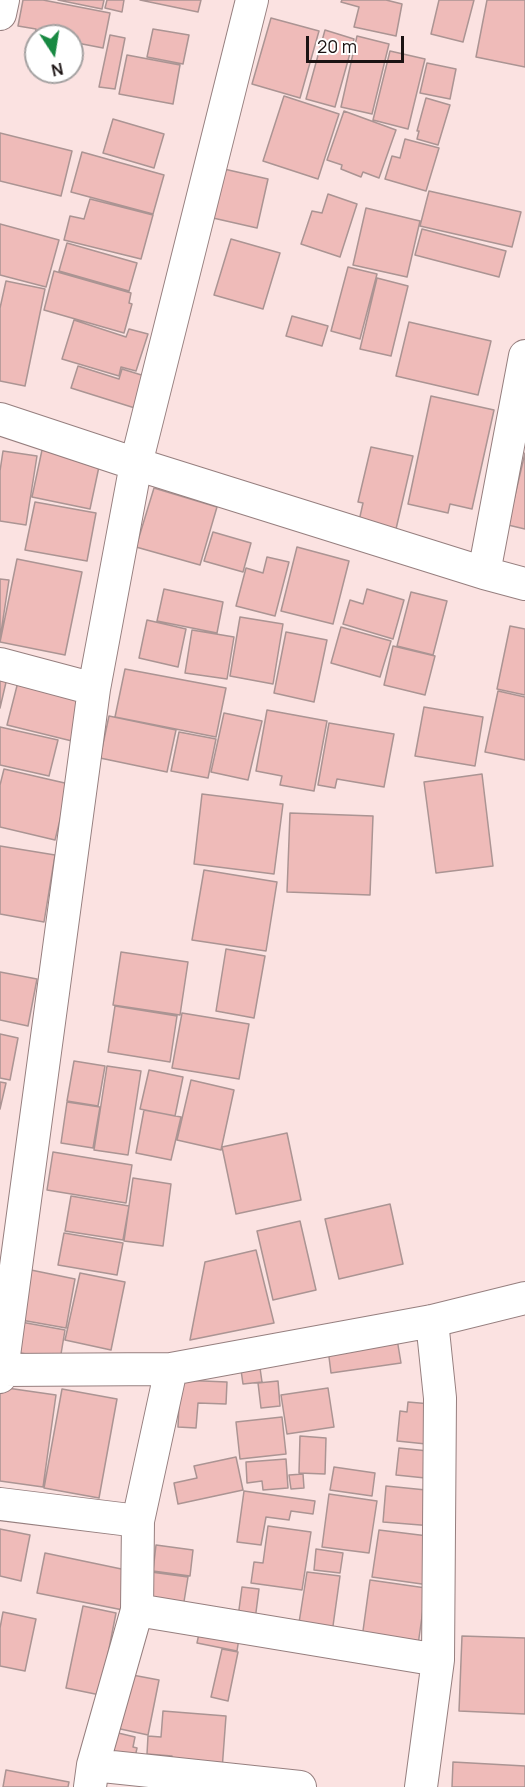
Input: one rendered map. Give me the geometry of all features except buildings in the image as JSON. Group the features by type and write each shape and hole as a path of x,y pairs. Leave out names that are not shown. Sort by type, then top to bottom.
{"street":[{"path":"0,14 3,0"},
{"path":"252,0 136,464 94,689 1,1373 171,1369 432,1321 525,1298"},
{"path":"484,573 525,356"},
{"path":"0,419 136,464 525,584"},
{"path":"0,664 94,689"},
{"path":"422,1787 438,1660 440,1398 432,1321"},
{"path":"171,1369 138,1521 137,1610 92,1776 300,1787"},
{"path":"0,1504 138,1521"},
{"path":"137,1610 438,1660"}]}
